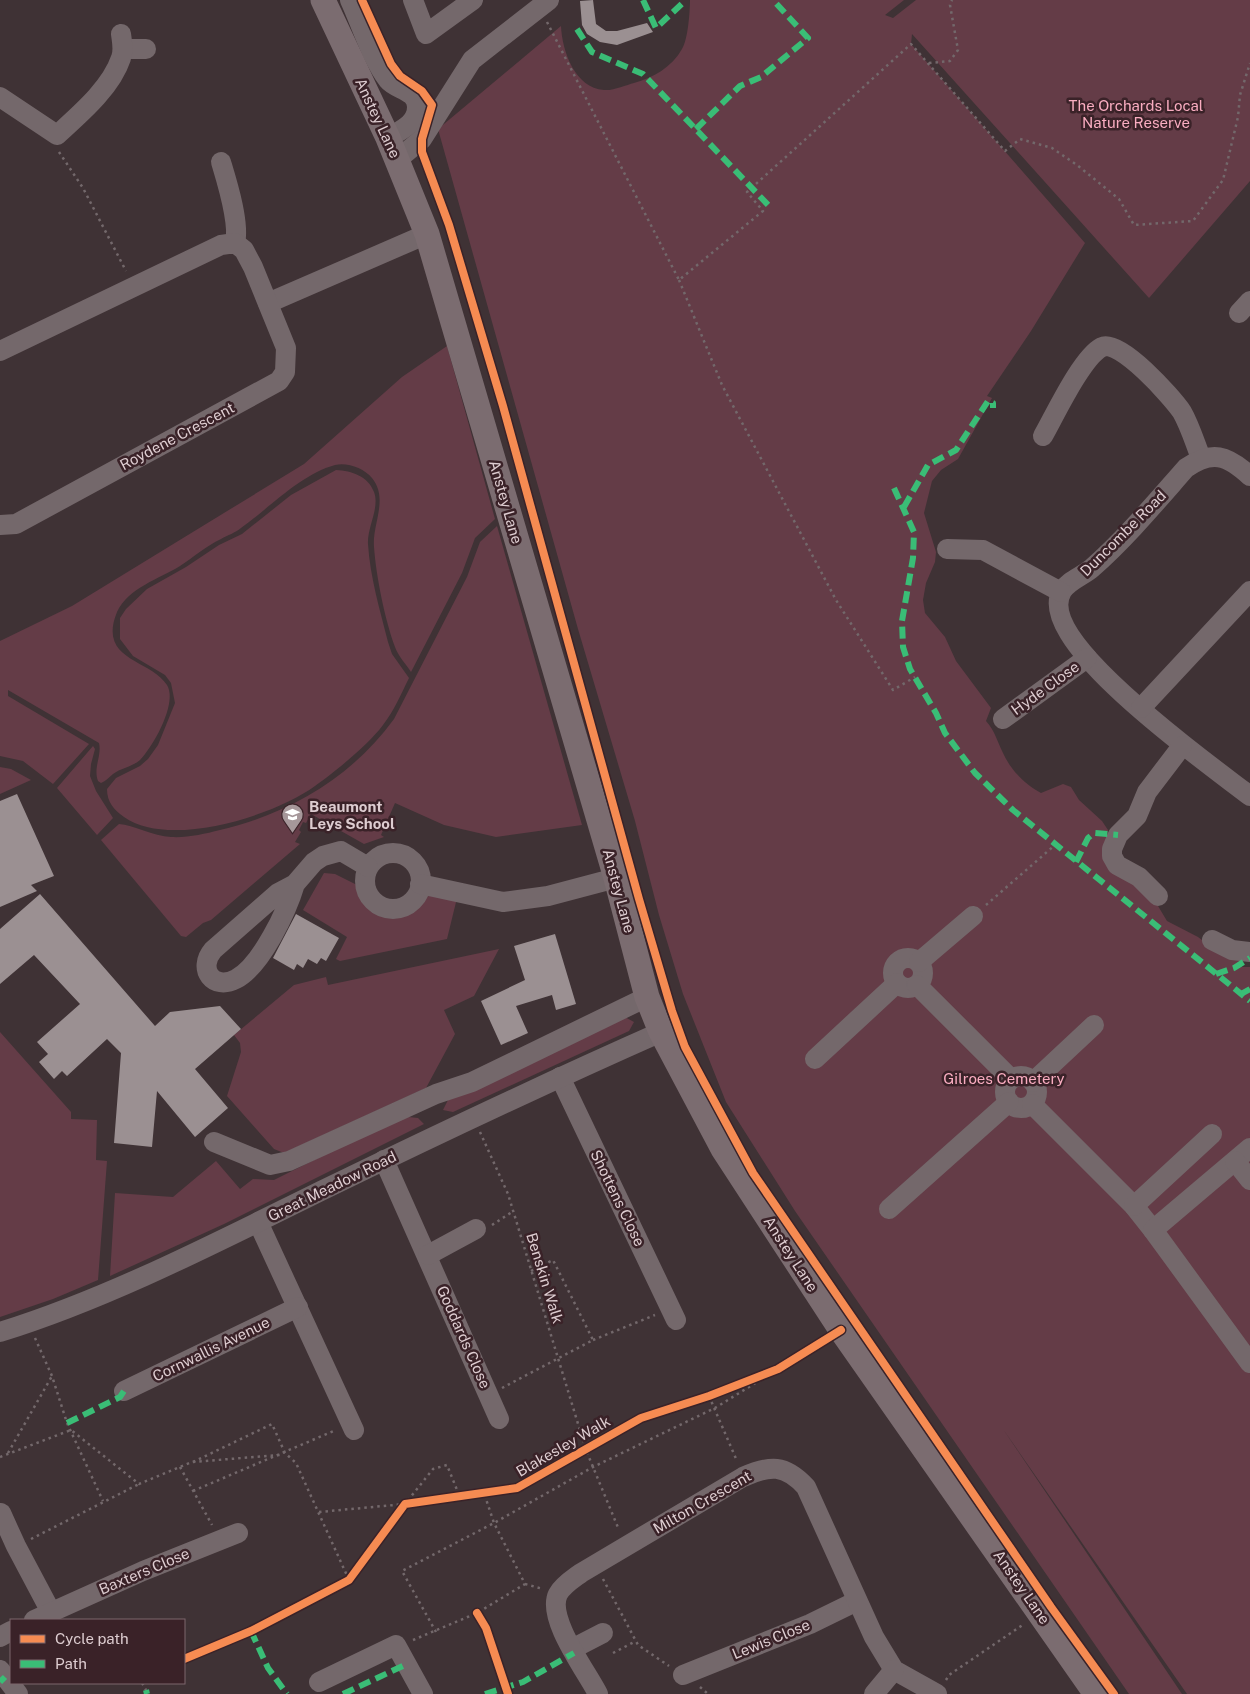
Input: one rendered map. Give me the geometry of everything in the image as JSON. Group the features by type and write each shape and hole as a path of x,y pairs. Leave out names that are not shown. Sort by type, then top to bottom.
{"main road":[{"name":"Anstey Lane","path":"323,0 398,160 427,234 616,878 648,997 661,1032 722,1149 841,1330 1096,1694"}],"street":[{"path":"350,0 389,81 413,95 418,105 415,118 407,126 388,138"},
{"path":"413,0 426,34 473,0"},
{"path":"398,160 422,139 472,60 545,3"},
{"path":"0,96 57,135 82,111 109,80 121,58 122,41 146,49"},
{"path":"0,351 221,245 235,242 237,234 221,162"},
{"path":"268,303 427,234"},
{"name":"Roydene Crescent","path":"0,525 16,524 279,381 285,372 286,348 244,250 235,242"},
{"path":"1043,436 1086,362 1101,347 1113,346 1132,359 1168,394 1182,412 1201,458 1221,457 1231,461 1250,476"},
{"name":"Duncombe Road","path":"1061,592 1091,569 1186,468 1201,458"},
{"path":"947,549 984,550 1061,592 1060,603 1063,623 1073,642 1087,658 1182,746 1250,796"},
{"path":"1141,708 1250,592"},
{"name":"Hyde Close","path":"1003,719 1087,658"},
{"path":"1158,896 1139,877 1118,866 1114,861 1112,848 1118,834 1137,816 1147,792 1182,746"},
{"path":"295,884 289,905 252,964 236,979 224,983 214,981 208,975 206,966 208,957 213,950 272,898 295,884 314,862 323,856 341,851 368,867"},
{"path":"386,854 406,856 418,870 420,884 416,897 410,904 402,908 384,908 376,904 366,890 364,881 368,867 378,857 386,854"},
{"path":"420,884 504,902 548,896 616,878"},
{"path":"919,962 973,916"},
{"path":"1212,940 1232,950 1250,952"},
{"path":"910,958 919,962 923,976 917,985 908,988 897,983 893,972 896,963 910,958"},
{"path":"815,1059 897,983"},
{"path":"917,985 1011,1079"},
{"path":"214,1142 270,1165 289,1162 436,1094 472,1082 648,997"},
{"path":"1034,1082 1094,1025"},
{"name":"Great Meadow Road","path":"0,1332 85,1302 258,1222 560,1077 661,1032"},
{"name":"Shottens Close","path":"560,1077 673,1313"},
{"path":"1011,1079 1025,1077 1034,1082"},
{"path":"1009,1102 1006,1088 1011,1079"},
{"path":"1009,1102 1022,1108 1032,1104 1036,1096 1034,1082"},
{"path":"889,1209 1009,1102"},
{"path":"1032,1104 1134,1206 1248,1355"},
{"path":"1134,1206 1212,1134"},
{"path":"1153,1230 1243,1154 1250,1180"},
{"name":"Goddards Close","path":"384,1160 428,1255 499,1420"},
{"path":"258,1222 354,1430"},
{"path":"428,1255 476,1229"},
{"name":"Cornwallis Avenue","path":"124,1391 298,1307"},
{"name":"Milton Crescent","path":"598,1694 562,1628 556,1603 558,1594 569,1581 594,1564 743,1477 762,1468 779,1468 795,1475 806,1487 874,1637 894,1670 936,1694"},
{"name":"Baxters Close","path":"1,1513 16,1546 42,1616 142,1571 229,1536"},
{"name":"Lewis Close","path":"683,1675 810,1624 858,1601"},
{"path":"572,1648 603,1633"},
{"path":"319,1682 396,1645 423,1694"},
{"path":"0,1670 10,1683"},
{"path":"874,1694 894,1670"}],"path":[{"path":"928,63 950,61 958,50 950,5 952,0"},
{"path":"545,3 556,41 679,280 722,385 836,600 893,690 915,677"},
{"path":"679,280 763,211 747,192 911,44 1005,151 1020,139 1052,148 1119,199 1134,225 1193,221 1223,180 1238,117 1240,95 1250,63"},
{"path":"57,135 59,152 83,188 134,286"},
{"path":"973,916 1055,845"},
{"path":"476,1229 491,1225 513,1212"},
{"path":"531,1271 553,1260 593,1340"},
{"path":"488,1395 593,1340 652,1316 673,1313"},
{"path":"28,1323 52,1376 70,1430 102,1500"},
{"path":"436,1632 402,1571 494,1523 593,1467 715,1408 786,1364"},
{"path":"735,1386 778,1369"},
{"path":"7,1455 52,1376"},
{"path":"701,1399 718,1392"},
{"path":"710,1396 743,1477"},
{"path":"16,1546 102,1500 192,1462 272,1424 285,1452 296,1463 349,1580"},
{"path":"0,1458 70,1430"},
{"path":"70,1430 139,1484"},
{"path":"193,1491 280,1455 334,1430 354,1430"},
{"path":"192,1462 280,1455"},
{"path":"396,1645 436,1632 477,1613 526,1584 494,1523 476,1494 447,1465 433,1469 399,1512"},
{"path":"180,1466 193,1491 229,1536"},
{"path":"450,1497 476,1494"},
{"path":"319,1512 414,1503"},
{"path":"594,1564 638,1645 708,1694"},
{"path":"341,1584 349,1580 355,1572"},
{"path":"477,1613 482,1620"},
{"path":"936,1694 949,1675 1041,1614"},
{"path":"613,1652 636,1641"},
{"path":"143,1684 146,1690"}],"green space":[{"path":"690,0 904,0 885,15 893,18 916,0 1250,0 1250,181 1149,298 912,34 911,44 1085,243 1031,331 987,396 992,398 958,459 941,470 932,481 924,513 936,552 935,562 926,583 923,600 925,613 945,637 956,661 991,708 986,721 994,732 1006,759 1019,776 1029,786 1041,793 1063,784 1071,787 1079,800 1102,821 1108,830 1107,842 1124,875 1158,906 1167,921 1198,937 1226,958 1241,961 1242,967 1250,967 1250,1694 1187,1694 1003,1429 1182,1694 1129,1694 795,1211 726,1102 683,994 659,915 635,821 578,629 438,129 561,26 564,46 572,67 585,83 594,88 611,90 655,75 673,61 684,45"},
{"path":"447,346 495,519 475,538 462,573 411,672 395,647 384,611 379,584 374,547 380,503 377,486 369,474 360,469 345,464 335,465 297,484 239,530 210,545 180,566 136,590 122,604 117,612 113,628 114,640 120,650 128,657 159,676 167,685 170,693 167,713 157,735 140,760 116,772 101,783 98,781 96,771 100,748 99,743 8,690 8,696 89,744 53,784 23,761 0,756 0,641 72,606 304,464 402,377"},
{"path":"336,470 359,475 368,482 374,492 375,504 368,538 373,581 392,654 409,678 391,714 369,741 342,766 315,786 274,808 221,825 193,829 167,830 143,826 124,817 112,805 108,798 107,789 116,778 140,766 148,759 158,745 175,703 171,683 165,675 133,656 120,639 120,618 126,609 147,589 186,567 219,545 242,534 291,495"},
{"path":"497,526 582,825 496,837 444,825 395,803 381,835 384,837 364,844 311,814 306,823 303,822 299,830 301,832 295,842 300,844 211,920 203,923 186,937 181,936 101,840 119,824 157,835 177,837 202,834 246,823 294,803 339,775 359,759 394,719 467,577 480,542"},
{"path":"93,746 95,749 90,776 96,791 113,818 97,835 57,788"},
{"path":"0,767 11,769 31,780 0,794"},
{"path":"324,873 335,874 359,886 368,906 380,915 387,917 402,917 410,913 429,895 457,898 447,939 340,961 336,959 347,937 303,910"},
{"path":"499,949 474,996 444,1010 455,1034 426,1088 284,1153 274,1149 227,1096 241,1052 240,1043 234,1035 294,985 326,977 328,985"},
{"path":"623,1016 634,1022 629,1031 453,1112 443,1110 448,1100"},
{"path":"0,1032 71,1112 71,1119 97,1120 96,1160 107,1161 98,1280 53,1299 0,1317"},
{"path":"408,1117 418,1118 424,1124 224,1224 110,1276 115,1193 173,1197 216,1161 240,1189 253,1179 274,1180 390,1122"}],"building":[{"path":"593,0 596,24 606,31 617,31 647,23 653,32 617,45 600,42 587,34 582,25 580,1"},
{"path":"17,794 54,876 31,885 37,891 0,907 0,801"},
{"path":"40,894 155,1026 170,1012 220,1006 241,1029 195,1069 228,1108 195,1137 157,1091 152,1147 114,1143 121,1053 107,1039 67,1076 62,1071 54,1079 39,1062 48,1054 37,1042 80,1004 34,955 0,984 0,929"},
{"path":"296,914 339,938 326,961 321,958 317,964 308,959 303,968 297,964 294,970 273,958"},
{"path":"555,934 576,1004 556,1010 552,995 516,1006 528,1033 501,1045 481,1001 525,980 514,946"}],"marked path":[{"path":"643,0 656,28 686,0"},
{"path":"696,129 740,86 761,77 808,38 773,0"},
{"path":"577,29 592,52 643,74 771,208"},
{"path":"904,507 928,465 956,450 988,401 993,403 993,408"},
{"path":"894,488 914,532 913,558 902,621 903,647 910,669 936,713 945,733 975,773 1013,810 1250,1001"},
{"path":"1076,862 1088,838 1094,833 1118,835"},
{"path":"1216,974 1234,968 1250,958"},
{"path":"1241,994 1250,989"},
{"path":"67,1423 120,1397 124,1391"},
{"path":"251,1631 268,1668 287,1694"},
{"path":"485,1694 523,1682 574,1653"},
{"path":"343,1694 407,1664"},
{"path":"0,1682 5,1677"},
{"path":"146,1690 147,1694"}],"cycle path":[{"path":"362,0 391,64 400,76 422,91 432,105 422,139 422,152 449,225 503,406 639,899 672,1011 685,1047 753,1173 1051,1607 1114,1694"},
{"name":"Blakesley Walk","path":"185,1659 251,1631 349,1580 405,1504 517,1488 641,1418 709,1396 778,1369 841,1330"},
{"path":"477,1613 486,1628 508,1694"}],"place":[{"name":"Beaumont Leys School","path":"293,834"}],"park label":[{"name":"The Orchards Local Nature Reserve","path":"1136,114"},
{"name":"Gilroes Cemetery","path":"1004,1078"}]}
